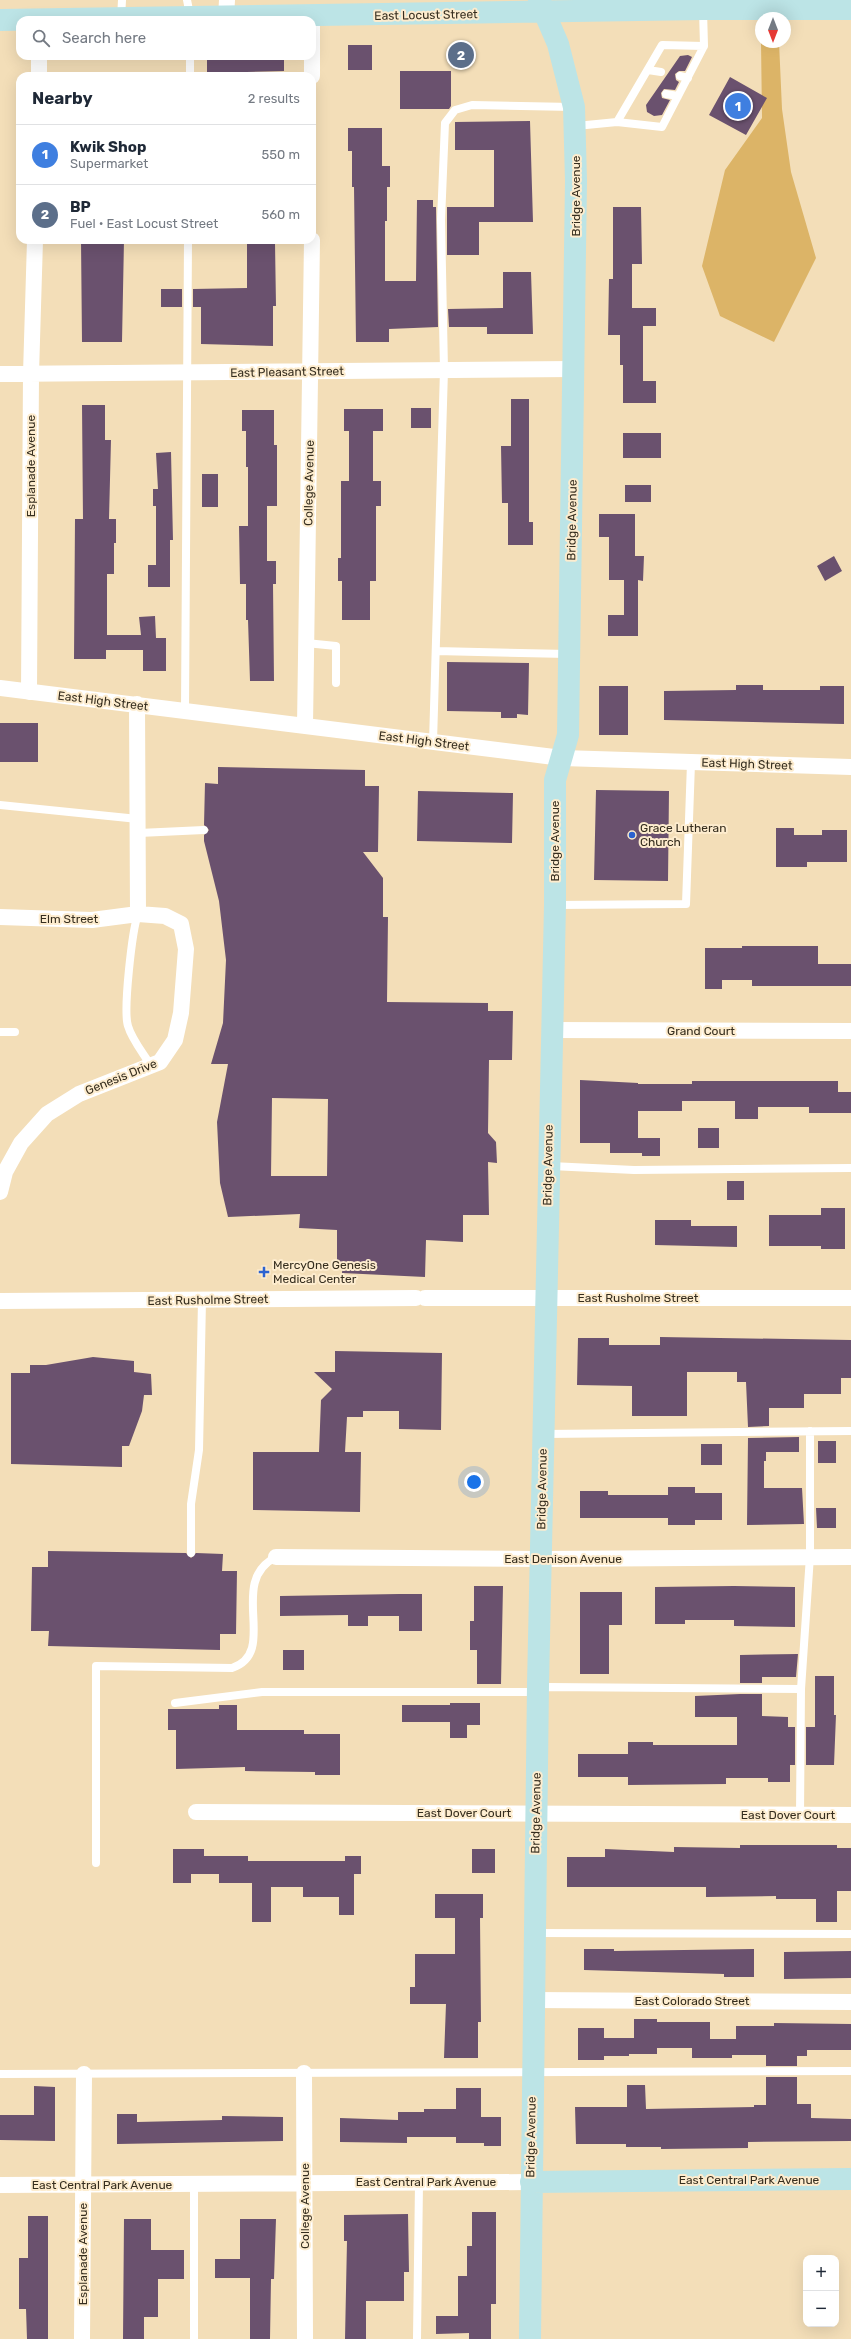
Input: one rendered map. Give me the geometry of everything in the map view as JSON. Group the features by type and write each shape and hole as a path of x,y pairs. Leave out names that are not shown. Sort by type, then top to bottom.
{"street":[{"name":"East Locust Street","path":"316,17 374,12 541,6 702,5 851,9"},
{"name":"Bridge Avenue","path":"530,2339 534,1933 545,1297 555,905 555,780 568,735 574,369 575,117 558,44 541,6"},
{"name":"East Locust Street","path":"69,16 121,9 190,13 227,8 303,16"},
{"name":"East Locust Street","path":"0,20 16,20"},
{"path":"39,60 39,72"},
{"path":"312,60 312,72"},
{"name":"Esplanade Avenue","path":"29,692 31,374 34,244"},
{"name":"College Avenue","path":"305,726 312,244"},
{"name":"East Pleasant Street","path":"0,374 574,369"},
{"name":"East High Street","path":"0,688 562,758 851,767"},
{"path":"137,704 138,914"},
{"name":"Elm Street","path":"0,917 92,920 138,914"},
{"name":"Genesis Drive","path":"0,1192 5,1172 21,1143 47,1114 79,1094 160,1062 175,1040 181,1013 186,949 181,924 165,916 138,914"},
{"name":"Grand Court","path":"552,1030 851,1031"},
{"name":"East Rusholme Street","path":"0,1301 545,1297 851,1298"},
{"name":"East Denison Avenue","path":"276,1557 540,1559 810,1556 851,1557"},
{"name":"East Dover Court","path":"196,1812 851,1815"},
{"name":"East Colorado Street","path":"533,2000 851,2002"},
{"name":"Esplanade Avenue","path":"82,2339 84,2074"},
{"name":"College Avenue","path":"304,2074 305,2339"},
{"name":"East Central Park Avenue","path":"0,2185 851,2179"}],"lane":[{"path":"433,742 444,370 441,220 445,123 455,110 472,105 662,127 704,46 702,5"},
{"path":"617,122 662,45 704,46"},
{"path":"190,60 190,72"},
{"path":"648,70 661,72"},
{"path":"680,76 688,78"},
{"path":"637,89 646,90"},
{"path":"666,94 678,96"},
{"path":"186,711 186,373 188,244"},
{"path":"306,643 336,646 336,683"},
{"path":"436,651 569,654"},
{"path":"555,905 686,904 691,763"},
{"path":"0,805 138,826 204,830"},
{"path":"138,914 134,926 128,978 128,1026 151,1066"},
{"path":"0,1032 15,1032"},
{"path":"548,1166 634,1170 851,1168"},
{"path":"191,1553 191,1504 199,1450 202,1300"},
{"path":"543,1434 851,1431"},
{"path":"800,1815 801,1689 810,1556 810,1432"},
{"path":"96,1863 96,1666 232,1668 240,1665 249,1658 252,1646 253,1582 264,1563 276,1557"},
{"path":"175,1703 262,1692 528,1692 549,1687 801,1689"},
{"path":"534,1933 851,1934"},
{"path":"0,2074 851,2071"},
{"path":"417,2339 419,2183"},
{"path":"194,2184 194,2339"}],"shaded area":[{"path":"761,48 779,48 782,109 791,172 816,258 774,342 720,316 702,266 725,170 762,118"}],"building":[{"path":"348,45 372,45 372,70 348,70"},
{"path":"688,55 692,57 685,71 679,71 675,74 676,80 679,82 675,90 664,89 661,93 662,98 670,100 662,115 654,116 647,112 646,105 680,56"},
{"path":"207,60 284,60 284,71 207,72"},
{"path":"400,71 451,71 451,106 449,109 400,109"},
{"path":"730,77 767,98 746,135 709,115"},
{"path":"530,121 533,222 479,222 479,255 447,255 447,207 494,207 494,150 455,150 455,122"},
{"path":"348,128 382,128 382,166 390,166 390,187 387,187 387,221 385,221 385,281 416,281 417,200 433,200 433,207 436,207 438,327 389,329 389,342 356,342 354,187 352,187 352,151 348,151"},
{"path":"613,207 641,207 642,264 632,264 632,308 656,308 656,326 643,326 643,381 656,381 656,403 623,403 623,365 620,365 620,335 608,335 609,279 613,279"},
{"path":"81,244 124,244 122,342 82,342"},
{"path":"247,244 275,244 276,306 273,306 273,346 201,344 201,307 193,307 193,289 247,288"},
{"path":"503,272 531,272 533,334 487,334 487,327 449,327 448,309 503,308"},
{"path":"161,289 182,289 182,307 161,307"},
{"path":"511,399 529,399 529,522 533,522 533,545 508,545 508,503 502,503 501,446 511,446"},
{"path":"82,405 105,405 105,440 111,440 109,519 116,519 116,543 114,543 114,574 107,574 107,635 141,635 139,617 155,616 156,638 166,638 166,671 143,671 143,650 106,650 106,659 74,659 75,519 83,519"},
{"path":"411,408 431,408 431,428 411,428"},
{"path":"344,409 383,409 383,431 373,431 373,481 381,481 381,506 376,506 376,581 370,581 370,620 342,620 342,581 338,581 338,558 341,558 341,481 349,481 349,431 344,431"},
{"path":"242,410 274,410 274,445 277,445 277,506 267,506 267,561 276,561 276,584 273,584 274,681 250,681 248,620 246,620 246,584 240,584 239,526 248,526 248,467 246,467 246,431 242,431"},
{"path":"623,433 661,433 661,458 623,458"},
{"path":"171,452 173,540 170,540 170,587 148,587 148,565 156,565 156,506 153,506 153,489 158,489 156,453"},
{"path":"202,474 218,474 218,507 202,507"},
{"path":"625,485 651,485 651,502 625,502"},
{"path":"599,514 635,514 635,556 644,556 643,581 638,580 638,636 608,636 608,615 624,615 624,580 609,580 609,537 599,537"},
{"path":"834,556 842,571 825,581 817,566"},
{"path":"447,662 529,663 528,715 517,714 517,718 501,718 501,712 447,711"},
{"path":"736,685 763,685 763,690 820,690 820,686 844,686 844,724 664,720 664,691 736,690"},
{"path":"599,686 628,686 628,735 599,735"},
{"path":"0,723 38,723 38,762 0,762"},
{"path":"218,767 365,770 365,786 379,786 378,852 363,852 383,878 383,917 388,917 387,1002 488,1003 488,1011 513,1011 512,1060 489,1060 488,1133 496,1142 497,1163 488,1162 489,1215 463,1215 463,1242 426,1240 425,1277 342,1273 343,1262 337,1262 337,1230 299,1228 300,1214 228,1217 220,1183 217,1122 228,1064 211,1064 223,1023 226,960 219,901 204,841 204,835 209,830 204,825 205,783 218,784","holes":["272,1098 328,1099 327,1176 271,1176"]},
{"name":"Grace Lutheran Church","path":"596,790 669,791 668,881 594,880"},
{"path":"418,791 513,793 512,843 417,841"},
{"path":"776,828 794,828 794,835 822,835 822,830 847,830 847,862 807,862 807,867 776,867"},
{"path":"742,946 818,946 818,964 851,964 851,986 752,986 752,980 722,980 722,989 705,989 705,948 742,948"},
{"path":"580,1080 638,1084 692,1084 692,1081 838,1081 838,1092 851,1092 851,1113 809,1113 809,1107 758,1107 758,1119 735,1119 735,1101 682,1101 682,1111 638,1111 638,1138 660,1138 660,1156 642,1156 642,1153 610,1153 610,1143 580,1143"},
{"path":"698,1128 719,1128 719,1148 698,1148"},
{"path":"727,1181 744,1181 744,1200 727,1200"},
{"path":"821,1208 845,1208 845,1249 821,1249 821,1246 769,1246 769,1215 821,1215"},
{"path":"655,1220 691,1220 691,1226 737,1226 737,1247 655,1245"},
{"path":"660,1337 851,1340 851,1378 841,1378 841,1394 804,1394 804,1408 769,1408 769,1426 748,1427 746,1382 737,1382 737,1372 687,1372 687,1416 632,1416 632,1386 577,1385 578,1338 609,1338 609,1345 660,1345"},
{"path":"335,1351 442,1353 441,1430 399,1429 399,1411 363,1411 363,1417 347,1417 345,1452 361,1452 360,1512 253,1510 253,1452 319,1452 321,1400 332,1389 314,1372 335,1372"},
{"path":"93,1357 134,1361 134,1372 151,1374 152,1395 144,1395 142,1411 129,1446 122,1446 122,1467 11,1464 11,1373 30,1373 30,1365 46,1365"},
{"path":"799,1437 799,1452 766,1452 766,1461 764,1461 764,1488 802,1488 804,1524 747,1525 748,1438"},
{"path":"818,1441 836,1441 836,1463 818,1463"},
{"path":"701,1444 722,1444 722,1465 701,1465"},
{"path":"668,1487 695,1487 695,1493 722,1493 722,1520 695,1520 695,1525 668,1525 668,1518 580,1518 580,1491 608,1491 608,1495 668,1495"},
{"path":"816,1508 836,1508 836,1528 817,1528"},
{"path":"48,1551 186,1553 191,1558 196,1553 223,1554 222,1571 237,1571 236,1634 220,1634 220,1650 48,1646 49,1631 31,1631 32,1567 48,1567"},
{"path":"474,1586 503,1586 501,1684 477,1684 477,1650 470,1650 470,1621 474,1621"},
{"path":"655,1587 795,1587 795,1627 734,1626 734,1620 685,1620 685,1624 655,1624"},
{"path":"580,1592 622,1592 622,1625 609,1625 609,1674 580,1674"},
{"path":"422,1594 422,1631 399,1631 399,1616 368,1616 368,1626 348,1626 348,1615 280,1616 280,1596"},
{"path":"283,1650 304,1650 304,1670 283,1670"},
{"path":"798,1654 796,1677 762,1677 762,1683 740,1683 740,1655"},
{"path":"815,1676 834,1676 834,1715 836,1715 834,1765 806,1765 806,1727 815,1727"},
{"path":"762,1694 762,1716 788,1717 788,1727 795,1727 795,1765 790,1765 790,1782 768,1782 768,1778 726,1778 726,1784 628,1785 628,1777 578,1777 578,1754 628,1754 628,1742 653,1742 653,1745 737,1745 737,1717 695,1717 695,1696"},
{"path":"450,1703 480,1703 480,1725 467,1725 467,1738 450,1738 450,1722 402,1722 402,1705 450,1705"},
{"path":"219,1705 237,1705 237,1730 304,1730 304,1734 340,1734 340,1775 315,1775 315,1772 245,1771 245,1767 176,1769 176,1730 168,1730 168,1709 219,1709"},
{"path":"740,1845 837,1845 837,1848 851,1848 851,1891 837,1891 837,1922 816,1922 816,1899 776,1899 776,1896 706,1897 706,1887 567,1887 567,1857 605,1857 605,1849 674,1852 674,1847 740,1848"},
{"path":"173,1849 204,1849 204,1856 248,1856 248,1861 345,1861 345,1856 361,1856 361,1874 354,1874 354,1915 339,1915 339,1897 303,1897 303,1887 271,1887 271,1922 252,1922 252,1883 219,1883 219,1874 191,1874 191,1883 173,1883"},
{"path":"472,1849 495,1849 495,1873 472,1873"},
{"path":"435,1894 483,1894 483,1918 480,1918 481,2022 478,2022 478,2058 444,2058 446,2004 410,2004 410,1987 415,1987 415,1954 455,1954 455,1918 435,1918"},
{"path":"584,1949 614,1949 614,1951 754,1949 754,1977 724,1977 724,1974 584,1970"},
{"path":"851,1951 851,1978 784,1979 784,1952"},
{"path":"634,2019 657,2019 657,2022 710,2022 710,2039 736,2039 736,2026 774,2026 774,2023 851,2024 851,2050 807,2050 807,2056 797,2056 797,2066 766,2066 766,2055 732,2055 732,2058 692,2058 692,2048 657,2048 657,2054 629,2054 629,2056 604,2056 604,2060 578,2060 578,2028 604,2028 604,2038 634,2038"},
{"path":"766,2077 797,2077 797,2104 811,2104 811,2118 851,2119 851,2141 748,2142 748,2148 661,2149 661,2147 626,2147 626,2144 576,2144 575,2107 627,2107 627,2085 645,2085 646,2109 754,2107 754,2105 766,2105"},
{"path":"34,2086 55,2087 55,2141 0,2140 0,2115 34,2115"},
{"path":"456,2088 481,2088 481,2117 501,2117 501,2146 484,2146 484,2143 456,2143 456,2137 407,2137 407,2143 340,2142 340,2118 398,2120 398,2112 424,2112 424,2109 456,2109"},
{"path":"117,2114 137,2114 137,2122 222,2120 222,2116 283,2117 283,2141 117,2144"},
{"path":"472,2212 496,2212 496,2304 491,2304 491,2339 469,2339 469,2333 436,2334 436,2316 458,2316 458,2276 467,2276 467,2246 472,2246"},
{"path":"408,2214 409,2272 404,2272 404,2301 366,2301 366,2339 345,2339 347,2241 344,2241 344,2215"},
{"path":"28,2216 48,2216 48,2339 27,2339 26,2309 19,2309 19,2258 28,2258"},
{"path":"124,2219 151,2219 151,2250 184,2250 184,2279 158,2279 158,2317 144,2317 144,2339 123,2339"},
{"path":"240,2219 276,2219 274,2279 271,2279 270,2339 250,2339 250,2278 215,2278 215,2259 240,2259"}],"place":[{"name":"BP","path":"461,55"},
{"name":"Kwik Shop","path":"738,106"},
{"name":"Grace Lutheran Church","path":"632,835"},
{"name":"MercyOne Genesis Medical Center","path":"264,1272"}]}
